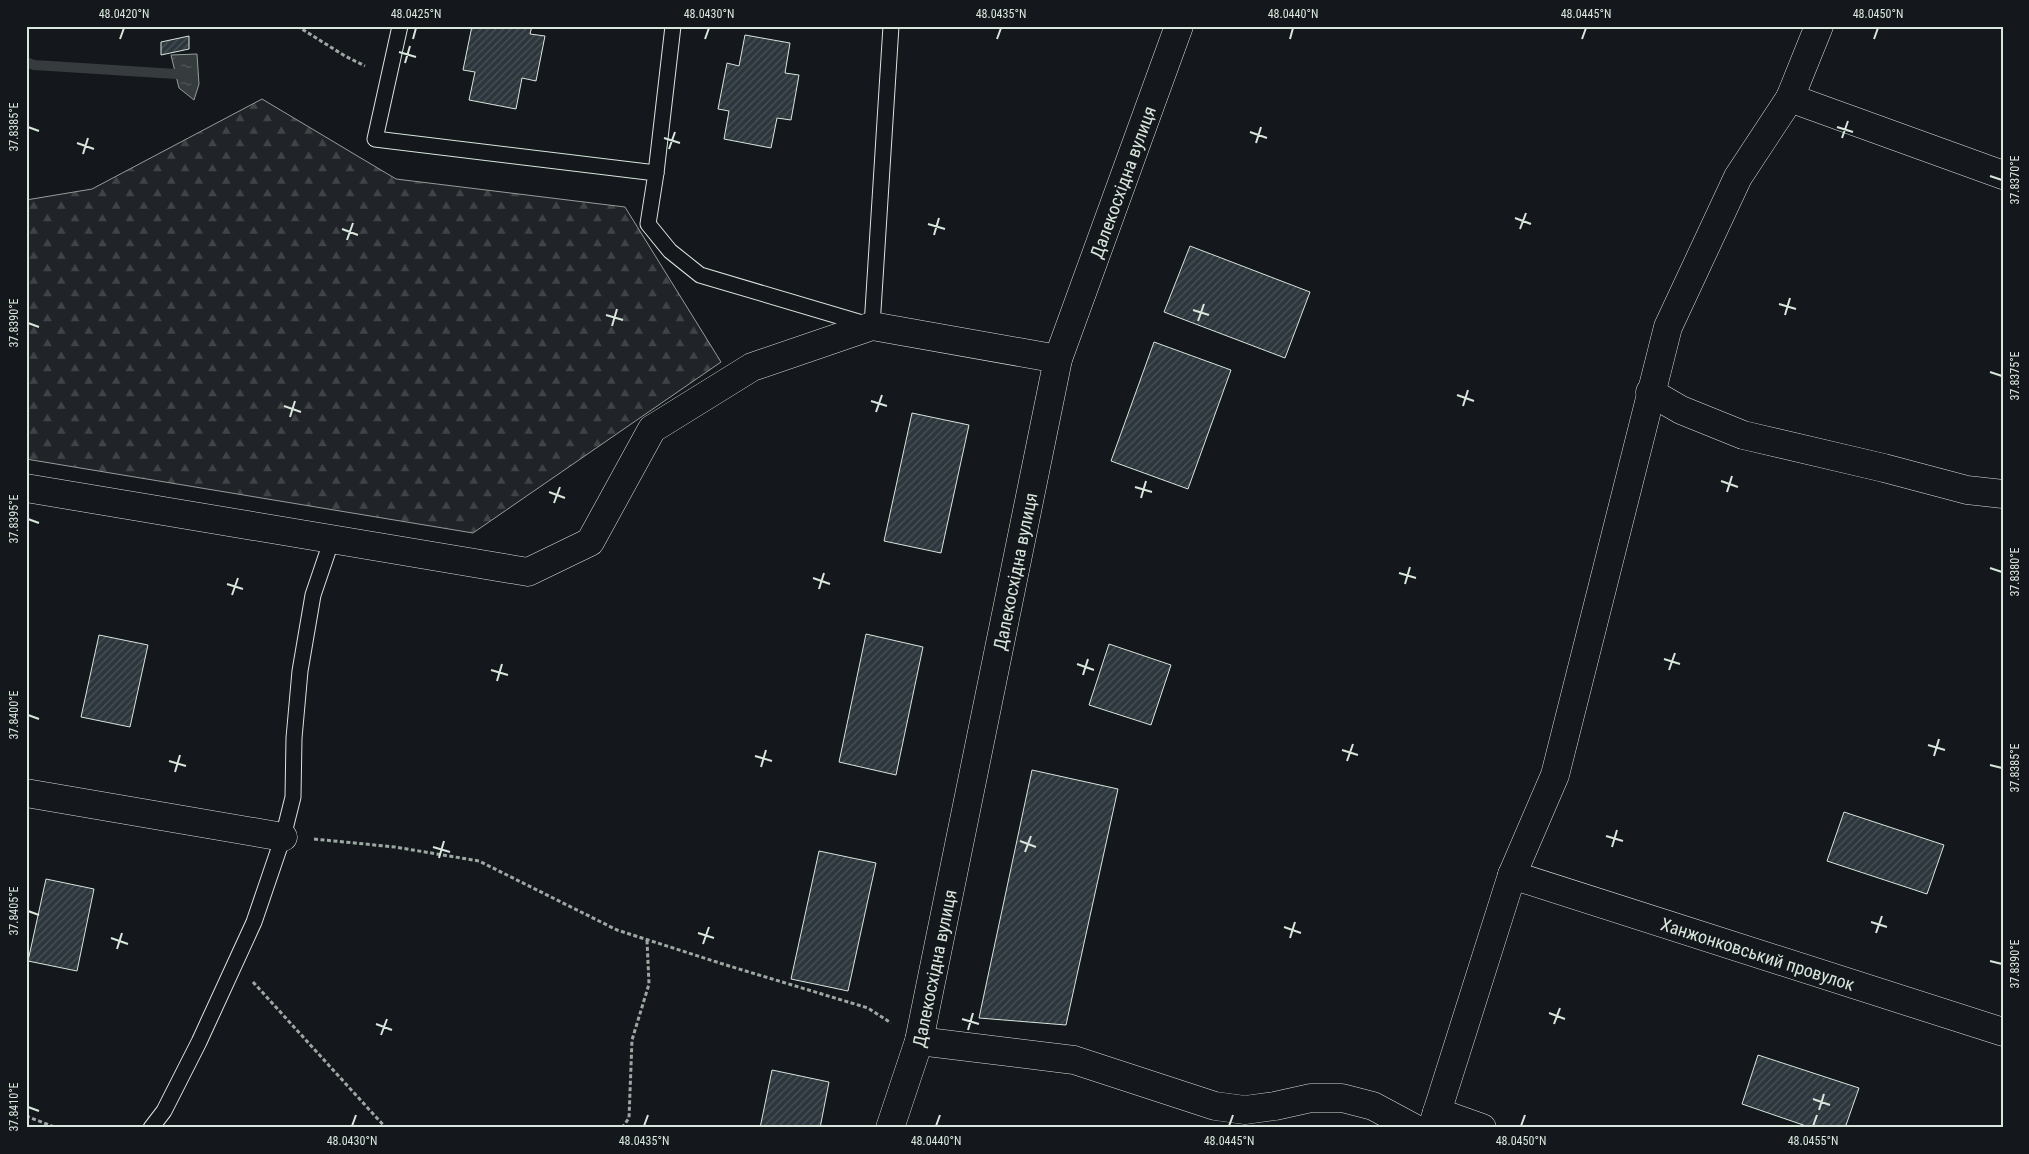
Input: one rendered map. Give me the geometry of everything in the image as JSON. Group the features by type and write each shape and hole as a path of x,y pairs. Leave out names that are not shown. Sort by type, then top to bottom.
{"street":[{"name":"Далекосхідна вулиця","path":"890,1128 918,1041 1058,359 1179,26"},
{"path":"1482,1128 1434,1120 1512,875 1555,775 1650,392 1668,327 1738,177 1790,98 1819,26"},
{"path":"1790,98 2003,175"},
{"path":"26,488 528,572 590,542 652,430 752,367 872,326 1058,359"},
{"path":"1650,392 1682,410 1744,435 1967,490 2003,494"},
{"path":"26,793 283,837"},
{"name":"Ханжонковський провулок","path":"1512,875 2003,1032"},
{"path":"918,1041 1074,1060 1215,1106 1245,1110 1311,1098 1342,1098 1373,1106 1414,1128"}],"lane":[{"path":"400,26 375,140 656,173"},
{"path":"673,26 656,173 648,224 670,251 700,275 872,326 891,26"},
{"path":"151,1128 164,1111 236,962 254,922 283,837 293,797 294,738 300,671 313,594 332,539"}],"path":[{"path":"297,26 344,56 388,78"},
{"path":"283,837 395,846 479,861 617,930 868,1008 918,1041"},
{"path":"622,1128 629,1118 632,1040 649,984 648,940"},
{"path":"236,962 386,1128"},
{"path":"26,1116 57,1128"}],"green space":[{"path":"262,99 396,179 625,207 721,362 473,533 26,459 26,200 92,189"}],"water":[{"path":"197,54 199,84 194,100 179,88 171,55"}],"building":[{"path":"472,26 532,26 530,34 545,36 536,81 522,78 516,109 469,100 475,72 463,70"},
{"path":"745,35 790,43 785,73 799,75 791,120 777,118 771,148 724,139 729,111 718,109 727,63 739,66"},
{"path":"189,36 189,49 161,55 161,42"},
{"path":"1190,246 1310,292 1285,358 1164,312"},
{"path":"1154,342 1231,370 1188,489 1111,461"},
{"path":"912,413 969,425 941,553 884,541"},
{"path":"866,634 923,647 896,775 839,762"},
{"path":"99,635 148,645 130,727 81,717"},
{"path":"1109,644 1171,665 1151,725 1089,705"},
{"path":"1032,770 1118,789 1066,1025 979,1018"},
{"path":"1844,812 1944,845 1927,894 1827,861"},
{"path":"819,851 876,863 848,991 791,979"},
{"path":"46,879 94,889 77,971 28,961"},
{"path":"1758,1055 1859,1088 1845,1128 1812,1128 1742,1104"},
{"path":"772,1070 829,1082 820,1128 760,1128"}],"waterway":[{"path":"26,62 34,65 176,74"}]}
